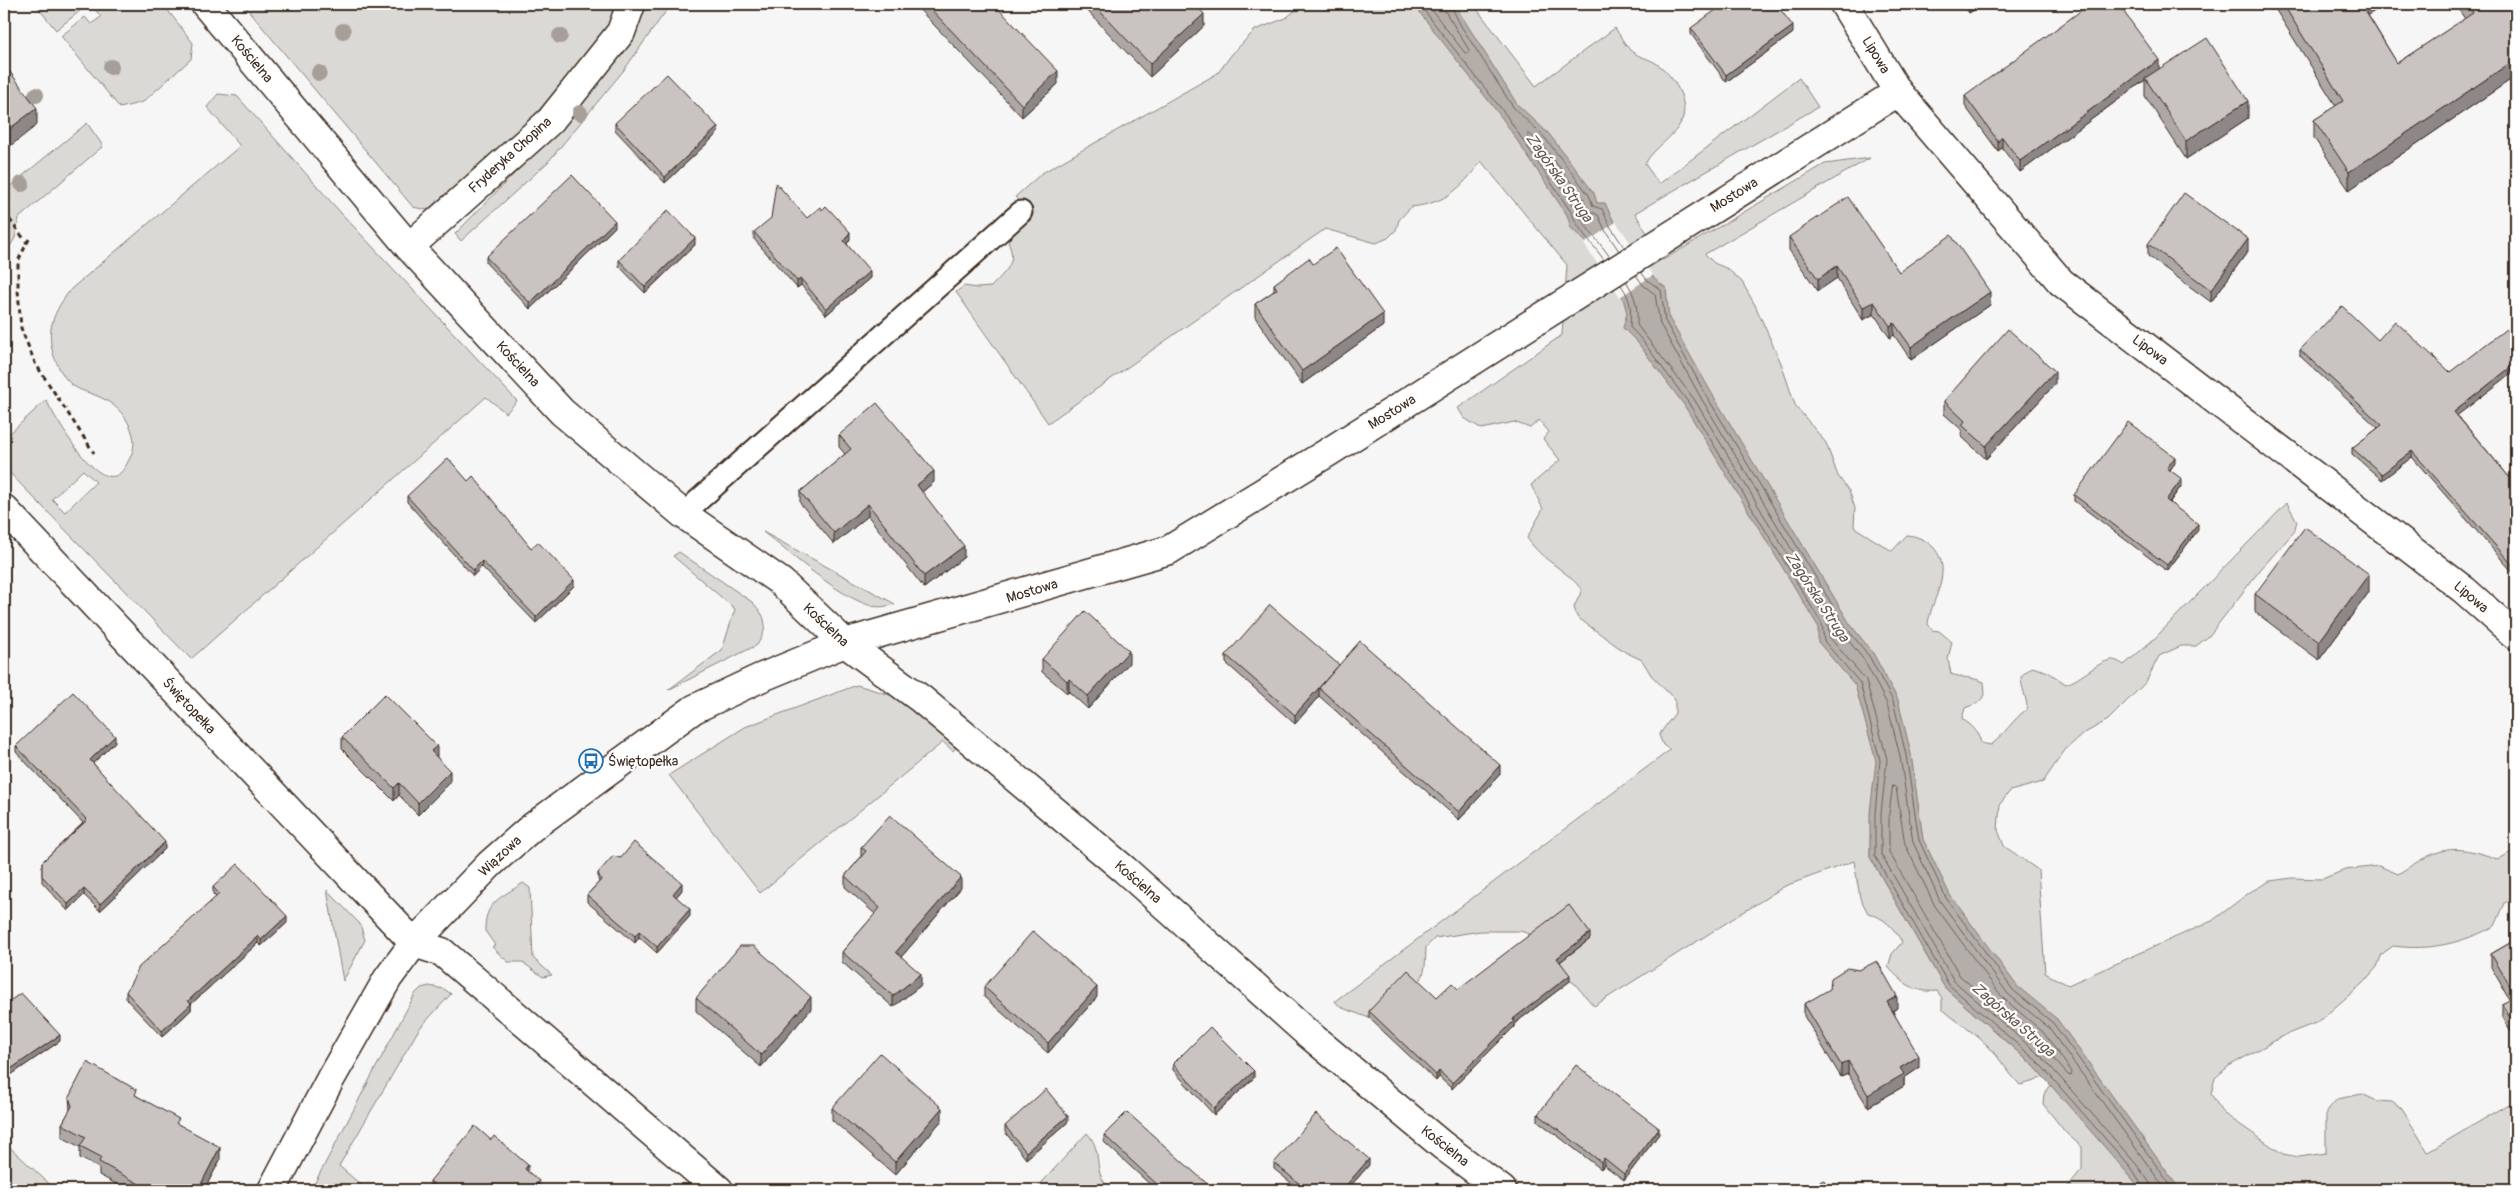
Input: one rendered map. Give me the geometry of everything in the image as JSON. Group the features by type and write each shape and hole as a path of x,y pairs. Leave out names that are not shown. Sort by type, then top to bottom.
{"street":[{"name":"Kościelna","path":"205,4 409,247 562,412 683,514 781,582 845,643 936,712 1125,870 1306,1032 1442,1145 1502,1190"},
{"name":"Fryderyka Chopina","path":"409,247 550,121 621,32 631,4"},
{"name":"Lipowa","path":"1844,4 1898,92 2061,282 2456,584 2516,636"},
{"name":"Mostowa","path":"845,643 1169,550 1327,454 1898,92"},
{"name":"Świętopełka","path":"4,509 414,943 442,952 718,1190"},
{"name":"Wiązowa","path":"272,1190 331,1078 388,978 414,943 490,864 531,828 694,709 760,678 845,643"}],"lane":[{"path":"683,514 1021,212"}],"path":[{"path":"4,62 7,66 4,68"},
{"path":"4,212 27,243"},
{"path":"30,239 18,261 21,328 35,363 94,453"}],"shaded area":[{"path":"35,4 77,4 80,11 56,30"},
{"path":"91,4 163,4 193,43 191,59 143,102 120,108 61,36 85,17 91,24 101,17"},
{"path":"243,4 618,4 606,32 577,70 519,131 427,210 413,207"},
{"path":"639,4 671,4 624,70 548,162 461,241 455,234 572,115 604,76 634,31"},
{"path":"1303,4 1473,4 1536,86 1615,28 1630,50 1660,66 1672,78 1683,101 1683,117 1680,124 1645,164 1659,184 1799,78 1818,107 1635,213 1663,260 1825,164 1870,158 1705,254 1714,263 1728,269 1742,282 1755,305 1781,363 1795,405 1826,443 1838,476 1849,491 1855,508 1854,527 1892,551 1907,535 1915,536 1928,542 1937,553 1942,566 1942,574 1928,624 1932,630 1939,631 1952,642 1948,659 1951,674 1984,682 1985,695 1978,703 1965,708 1962,719 1975,729 1981,743 1991,745 2027,709 2021,676 2032,667 2048,672 2066,684 2108,661 2116,660 2124,665 2155,638 2287,503 2297,521 2294,532 2260,570 2209,636 2196,646 2181,646 2159,656 2146,682 2108,720 2083,734 2065,750 2043,782 2010,791 2000,804 1998,830 2004,846 2038,870 2045,973 2068,985 2212,921 2250,892 2270,881 2292,878 2322,879 2345,870 2379,866 2398,874 2424,858 2445,850 2468,851 2497,859 2512,852 2516,841 2516,898 2505,903 2495,926 2470,937 2446,944 2420,947 2393,946 2382,954 2377,967 2363,983 2318,1022 2285,1035 2229,1066 2215,1078 2211,1094 2223,1113 2283,1154 2299,1157 2326,1153 2326,1112 2337,1099 2362,1094 2377,1101 2392,1102 2402,1109 2428,1152 2516,1100 2516,1190 2150,1190 1871,807 1870,857 1945,988 2044,1076 2035,1081 2020,1085 1988,1046 1942,1009 1942,998 1937,991 1915,989 1899,978 1888,967 1892,954 1902,942 1888,924 1868,913 1860,898 1854,861 1785,886 1594,1006 1574,983 1570,981 1536,936 1520,931 1481,931 1435,938 1426,947 1424,972 1417,985 1369,1018 1340,1007 1335,1001 1670,750 1663,745 1659,735 1675,713 1675,700 1651,675 1642,660 1625,652 1577,617 1574,607 1582,590 1540,553 1527,538 1543,509 1531,485 1560,460 1543,439 1549,432 1539,420 1530,428 1514,422 1482,429 1464,418 1458,408 1562,335 1567,265 1481,161 1467,179 1452,193 1434,202 1411,207 1399,220 1396,230 1388,238 1376,243 1325,229 1048,423 956,292 964,286 977,288 991,287 1005,272 1012,256 1008,242 1026,208 1015,197 1042,173 1218,73 1232,54 1255,30 1286,18"},
{"path":"218,94 237,96 341,213 517,401 506,413 486,397 191,659 4,467 4,431 8,435 46,400 69,439 93,467 105,475 116,476 125,467 131,456 134,444 128,422 114,406 102,398 71,384 55,359 50,339 51,330 56,313 71,289 240,146 207,107","holes":["83,470 96,482 65,512 52,499"]},
{"path":"87,123 103,146 19,218 15,238 4,256 4,191"},
{"path":"763,532 895,604 881,607 872,606 845,594 816,574"},
{"path":"679,552 752,602 761,613 765,627 757,645 668,690 722,650 735,609 673,556"},
{"path":"857,685 897,697 932,726 961,742 953,751 943,742 760,893 669,775 745,727"},
{"path":"523,883 530,888 533,958 552,975 543,977 522,962 508,962 492,947 495,945 485,931 485,921 491,907 501,897"},
{"path":"327,890 360,924 365,940 343,981"},
{"path":"429,986 444,989 451,994 419,1029 339,1166 367,1190 311,1190 415,994 421,988"},
{"path":"2051,1085 2127,1171 2141,1190 2065,1190 2082,1169 2082,1147 2066,1133 2043,1104 2044,1094"},
{"path":"1087,1133 1095,1147 1101,1176 1111,1190 1035,1190"},
{"path":"4,1142 56,1190 11,1190 4,1184"}],"water":[{"name":"Zagórska Struga","path":"1413,4 1454,4 1517,104 1549,134 1594,193 1597,203 1605,203 1631,250 1647,271 1666,288 1669,318 1711,392 1850,624 1873,653 1898,700 1911,754 1923,839 1950,895 2017,986 2057,1019 2180,1190 2142,1190 2034,1066 1945,988 1870,857 1870,813 1876,761 1855,685 1818,642 1818,626 1684,405 1638,343 1623,328 1627,313 1622,295 1586,242 1571,228 1567,215 1502,118"}],"pier":[{"path":"1616,222 1653,275 1620,297 1584,244"}],"building":[{"path":"926,4 994,4 1058,71 1022,105"},
{"path":"1093,4 1195,4 1204,14 1150,64"},
{"path":"1724,4 1776,4 1793,26 1726,75 1691,28"},
{"path":"2090,4 2118,4 2159,60 2020,161 2002,137 1998,141 1965,96"},
{"path":"2283,4 2361,4 2397,63 2473,13 2467,4 2516,4 2516,59 2349,172 2314,120 2343,101"},
{"path":"2207,38 2248,101 2186,141 2145,78"},
{"path":"4,64 37,108 4,133"},
{"path":"667,74 718,127 665,177 615,123"},
{"path":"572,175 615,221 530,303 486,257"},
{"path":"776,183 807,218 820,207 822,210 826,206 850,232 844,241 870,271 826,309 801,279 797,281 754,232 771,218"},
{"path":"2184,193 2248,239 2211,290 2148,244"},
{"path":"1848,197 1899,272 1951,235 1990,292 1911,347 1894,323 1890,326 1874,302 1863,307 1837,266 1818,279 1789,237"},
{"path":"668,210 695,238 645,287 619,260"},
{"path":"1336,248 1383,314 1302,371 1255,304 1277,289 1274,284 1309,258 1313,264"},
{"path":"2342,306 2378,340 2395,321 2450,372 2506,329 2516,342 2516,363 2454,412 2516,485 2516,569 2412,451 2382,474 2352,448 2382,425 2300,350"},
{"path":"2008,329 2055,371 1986,446 1962,425 1965,421 1944,401"},
{"path":"877,403 934,471 917,485 964,546 924,576 868,504 834,533 800,492 851,449 839,435"},
{"path":"2128,422 2175,457 2167,468 2182,479 2166,500 2198,524 2167,565 2074,495"},
{"path":"448,458 468,481 473,476 531,548 538,542 574,580 536,617 482,561 473,570 407,496"},
{"path":"2305,527 2369,574 2319,642 2255,594"},
{"path":"1270,605 1339,665 1295,715 1226,655"},
{"path":"1085,611 1129,651 1088,696 1042,659"},
{"path":"1360,641 1500,765 1459,812 1319,688"},
{"path":"73,692 115,736 90,760 165,842 100,904 84,889 68,904 42,876 42,862 87,820 16,746"},
{"path":"385,694 437,746 431,751 450,771 418,803 399,783 394,788 342,737"},
{"path":"890,815 961,877 896,952 921,974 893,996 842,952 880,908 845,876 866,851 861,847"},
{"path":"634,842 682,883 673,894 690,909 657,947 639,931 635,936 587,895 601,880 598,873 613,856 621,858"},
{"path":"238,864 287,916 261,940 258,936 188,1001 191,1004 162,1031 126,992 139,967 219,894 213,887"},
{"path":"1569,905 1590,933 1557,958 1570,975 1513,1019 1514,1021 1452,1083 1439,1071 1436,1075 1369,1011 1408,970 1437,997 1452,983 1458,989"},
{"path":"2515,926 2516,996 2491,954 2510,943"},
{"path":"1033,931 1097,987 1048,1043 984,987"},
{"path":"740,946 754,946 811,997 761,1055 696,998"},
{"path":"1877,961 1897,996 1887,1002 1919,1056 1900,1068 1904,1074 1868,1095 1848,1061 1841,1065 1804,1004 1830,989 1831,978 1847,968 1859,970"},
{"path":"21,993 60,1035 5,1073 4,1005"},
{"path":"2516,996 2516,1028 2502,1004"},
{"path":"1210,1027 1254,1071 1214,1108 1173,1064"},
{"path":"880,1053 942,1108 895,1162 832,1108"},
{"path":"87,1062 137,1090 135,1095 179,1119 176,1123 220,1147 198,1190 141,1189 143,1186 99,1162 101,1157 80,1146 86,1137 62,1124 72,1106 69,1097"},
{"path":"1576,1065 1659,1128 1624,1174 1604,1158 1601,1162 1538,1114"},
{"path":"1046,1089 1068,1116 1026,1152 1005,1126"},
{"path":"1127,1112 1214,1190 1163,1190 1104,1135"},
{"path":"1316,1114 1369,1159 1342,1190 1307,1190 1274,1163"},
{"path":"475,1126 491,1140 494,1136 528,1165 525,1169 539,1181 531,1190 441,1190 430,1181"},
{"path":"1824,1180 1828,1190 1800,1190"}],"place":[{"name":"Świętopełka","path":"591,761"}]}
